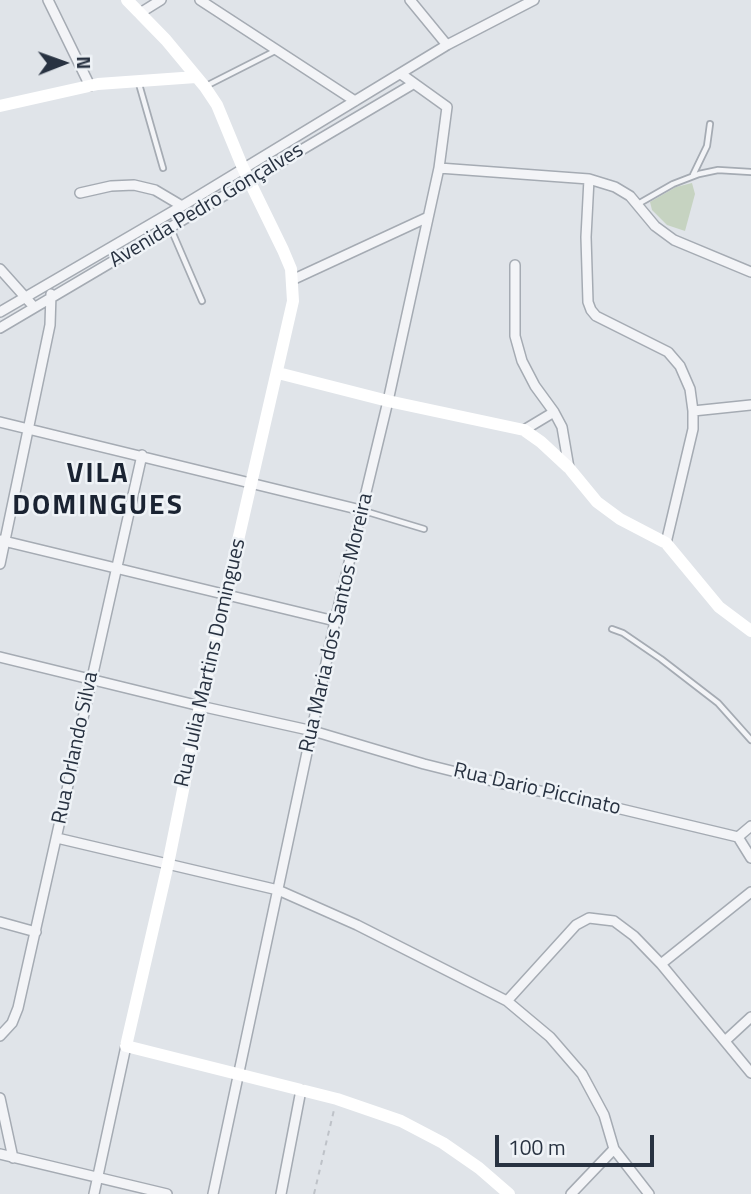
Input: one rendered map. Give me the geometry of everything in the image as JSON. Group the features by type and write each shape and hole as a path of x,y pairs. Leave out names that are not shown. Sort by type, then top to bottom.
{"main road":[{"name":"Rua Julia Martins Domingues","path":"126,1046 168,864 200,706 293,301 292,280 284,250 243,168 228,128 200,82 166,40 127,0"},
{"path":"0,106 90,86 138,80 200,82"},
{"path":"278,373 388,401 524,430 569,468 597,502 620,519 666,543 719,607 751,631"},
{"path":"126,1046 337,1099 401,1121 443,1143 479,1168 509,1194"}],"street":[{"path":"48,0 90,86"},
{"path":"140,13 161,0"},
{"path":"200,0 355,102"},
{"path":"410,0 447,45"},
{"name":"Avenida Pedro Gonçalves","path":"0,312 50,285 447,45 534,0"},
{"name":"Rua Maria dos Santos Moreira","path":"212,1194 335,621 388,401 439,168 447,107 401,74"},
{"name":"Avenida Pedro Gonçalves","path":"0,328 413,84"},
{"path":"439,168 589,179 615,187 638,204 654,226 674,240 751,272"},
{"path":"589,179 586,237 588,302 596,316 668,352 680,366 690,389 693,429 666,543"},
{"path":"80,193 111,186 134,185 155,190 182,206"},
{"path":"292,280 426,218"},
{"path":"515,265 515,336 522,361 562,427 569,468"},
{"path":"0,270 34,307"},
{"path":"0,564 2,541 50,325 50,285"},
{"path":"693,411 751,405"},
{"path":"524,430 554,412"},
{"path":"0,422 361,510"},
{"name":"Rua Orlando Silva","path":"0,1036 12,1023 18,1008 142,455"},
{"path":"2,541 335,621"},
{"name":"Rua Dario Piccinato","path":"0,657 313,731 424,764 738,837"},
{"path":"751,826 738,837 751,858"},
{"path":"57,838 278,890 357,925 508,1001 550,1037 582,1074 604,1115 614,1149 649,1194"},
{"path":"661,964 751,892"},
{"path":"508,1001 576,925 589,918 614,920 661,964 751,1073"},
{"path":"0,922 36,932"},
{"path":"725,1041 751,1017"},
{"path":"93,1194 126,1046"},
{"path":"281,1194 301,1090"},
{"path":"0,1098 13,1157"},
{"path":"571,1194 614,1149"},
{"path":"0,1154 167,1194"}],"lane":[{"path":"200,82 276,50"},
{"path":"138,80 163,168"},
{"path":"693,176 707,146 710,124"},
{"path":"638,204 693,176 719,170 751,172"},
{"path":"170,228 202,302"},
{"path":"361,510 424,529"},
{"path":"612,629 623,633 718,703 751,740"}],"path":[{"path":"314,1194 337,1099"}],"green space":[{"path":"692,183 695,194 685,231 667,225 652,210 650,202 676,187"}],"district":[{"name":"VILA DOMINGUES","path":"98,491"}]}
